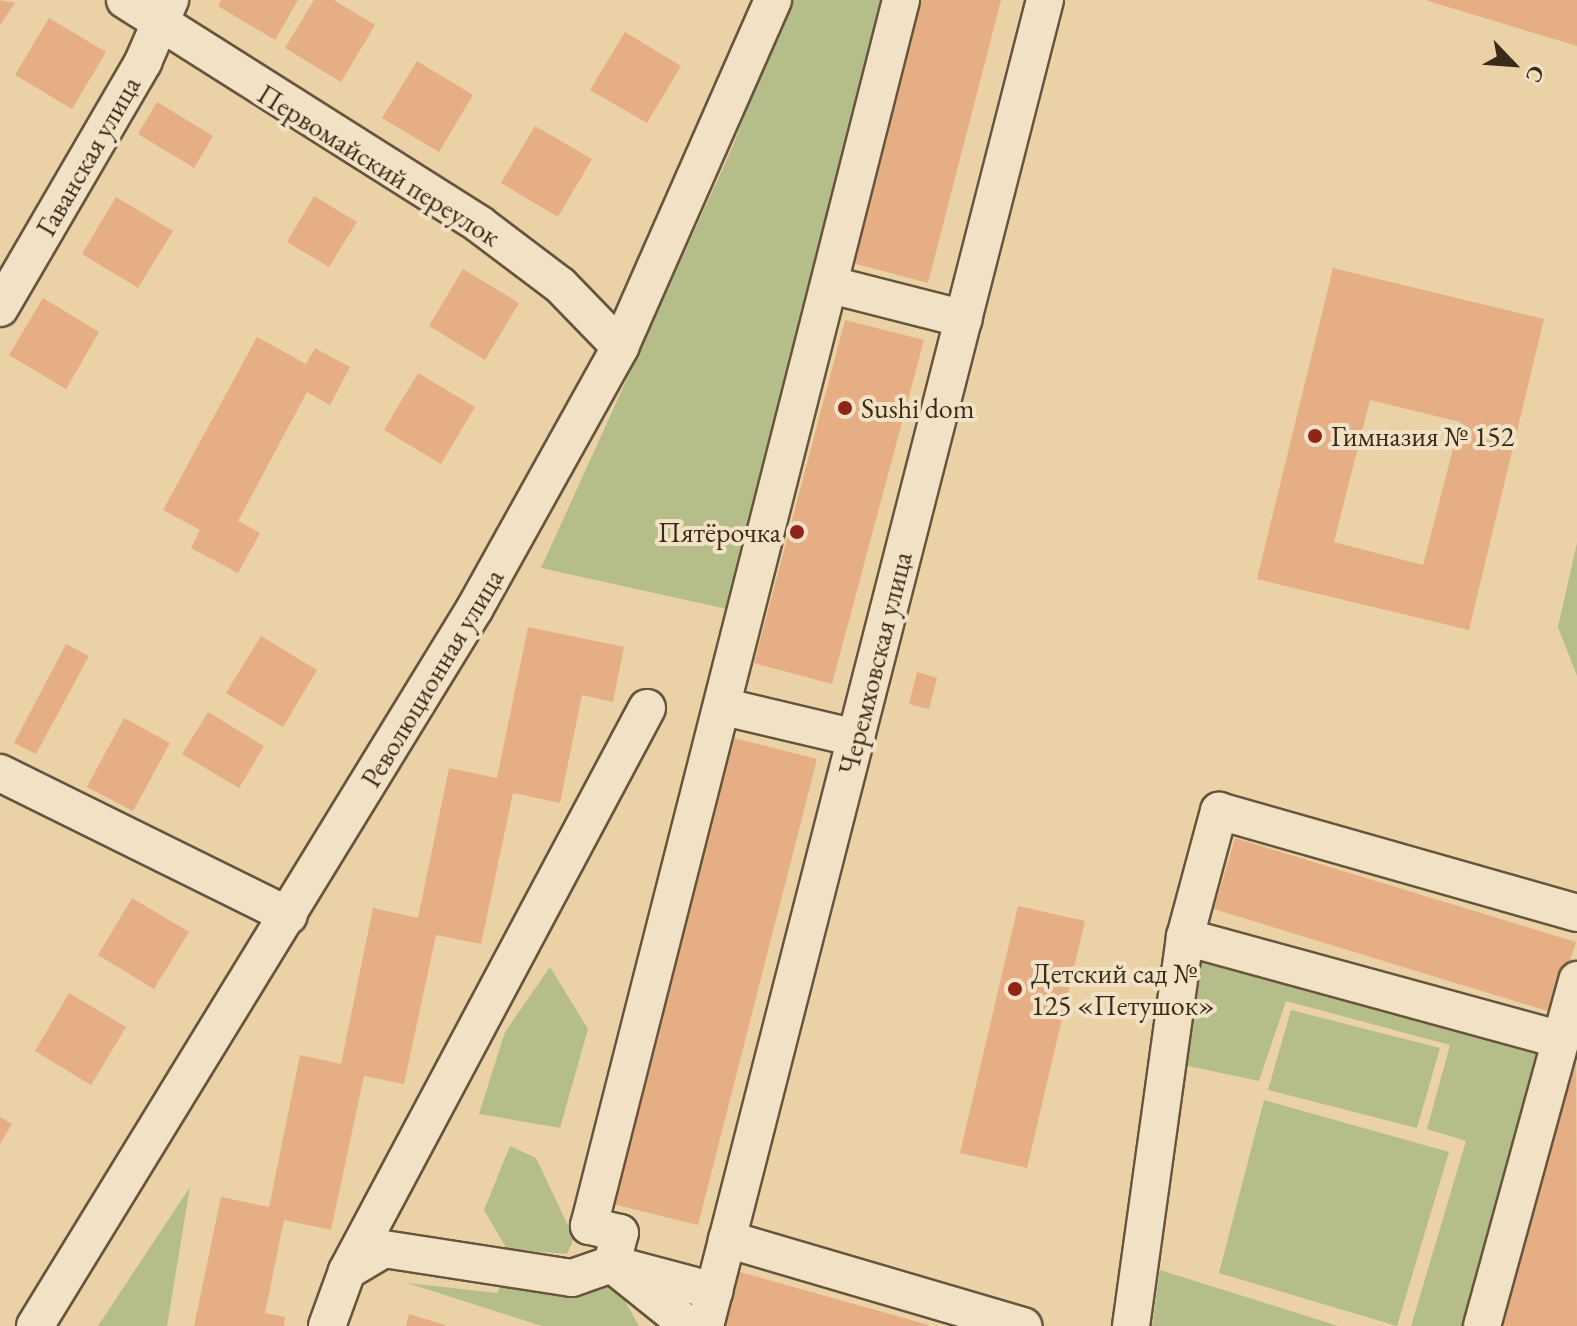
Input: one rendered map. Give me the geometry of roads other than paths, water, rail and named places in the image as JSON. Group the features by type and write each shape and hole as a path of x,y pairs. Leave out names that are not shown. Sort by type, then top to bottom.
{"street":[{"name":"Первомайский переулок","path":"125,0 164,13 479,224 560,285 620,347"},
{"name":"Революционная улица","path":"35,1326 475,608 620,347 773,0"},
{"path":"612,1264 620,1233 589,1226 725,707 901,0"},
{"name":"Черемховская улица","path":"705,1326 1045,0"},
{"name":"Гаванская улица","path":"0,308 164,13"},
{"path":"831,285 964,319"},
{"path":"725,707 856,738"},
{"path":"327,1326 347,1271 647,708"},
{"path":"0,773 289,916"},
{"path":"1131,1326 1185,937 1219,811 1577,913"},
{"path":"1185,937 1561,1040"},
{"path":"1482,1326 1577,980"},
{"path":"727,1239 1023,1326"},
{"path":"347,1271 384,1249 572,1278 612,1264 714,1291"},
{"path":"612,1264 689,1326"}],"place":[{"name":"Sushi dom","path":"845,408"},
{"name":"Гимназия № 152","path":"1315,436"},
{"name":"Пятёрочка","path":"797,532"},
{"name":"Детский сад № 125 «Петушок»","path":"1015,989"}]}
